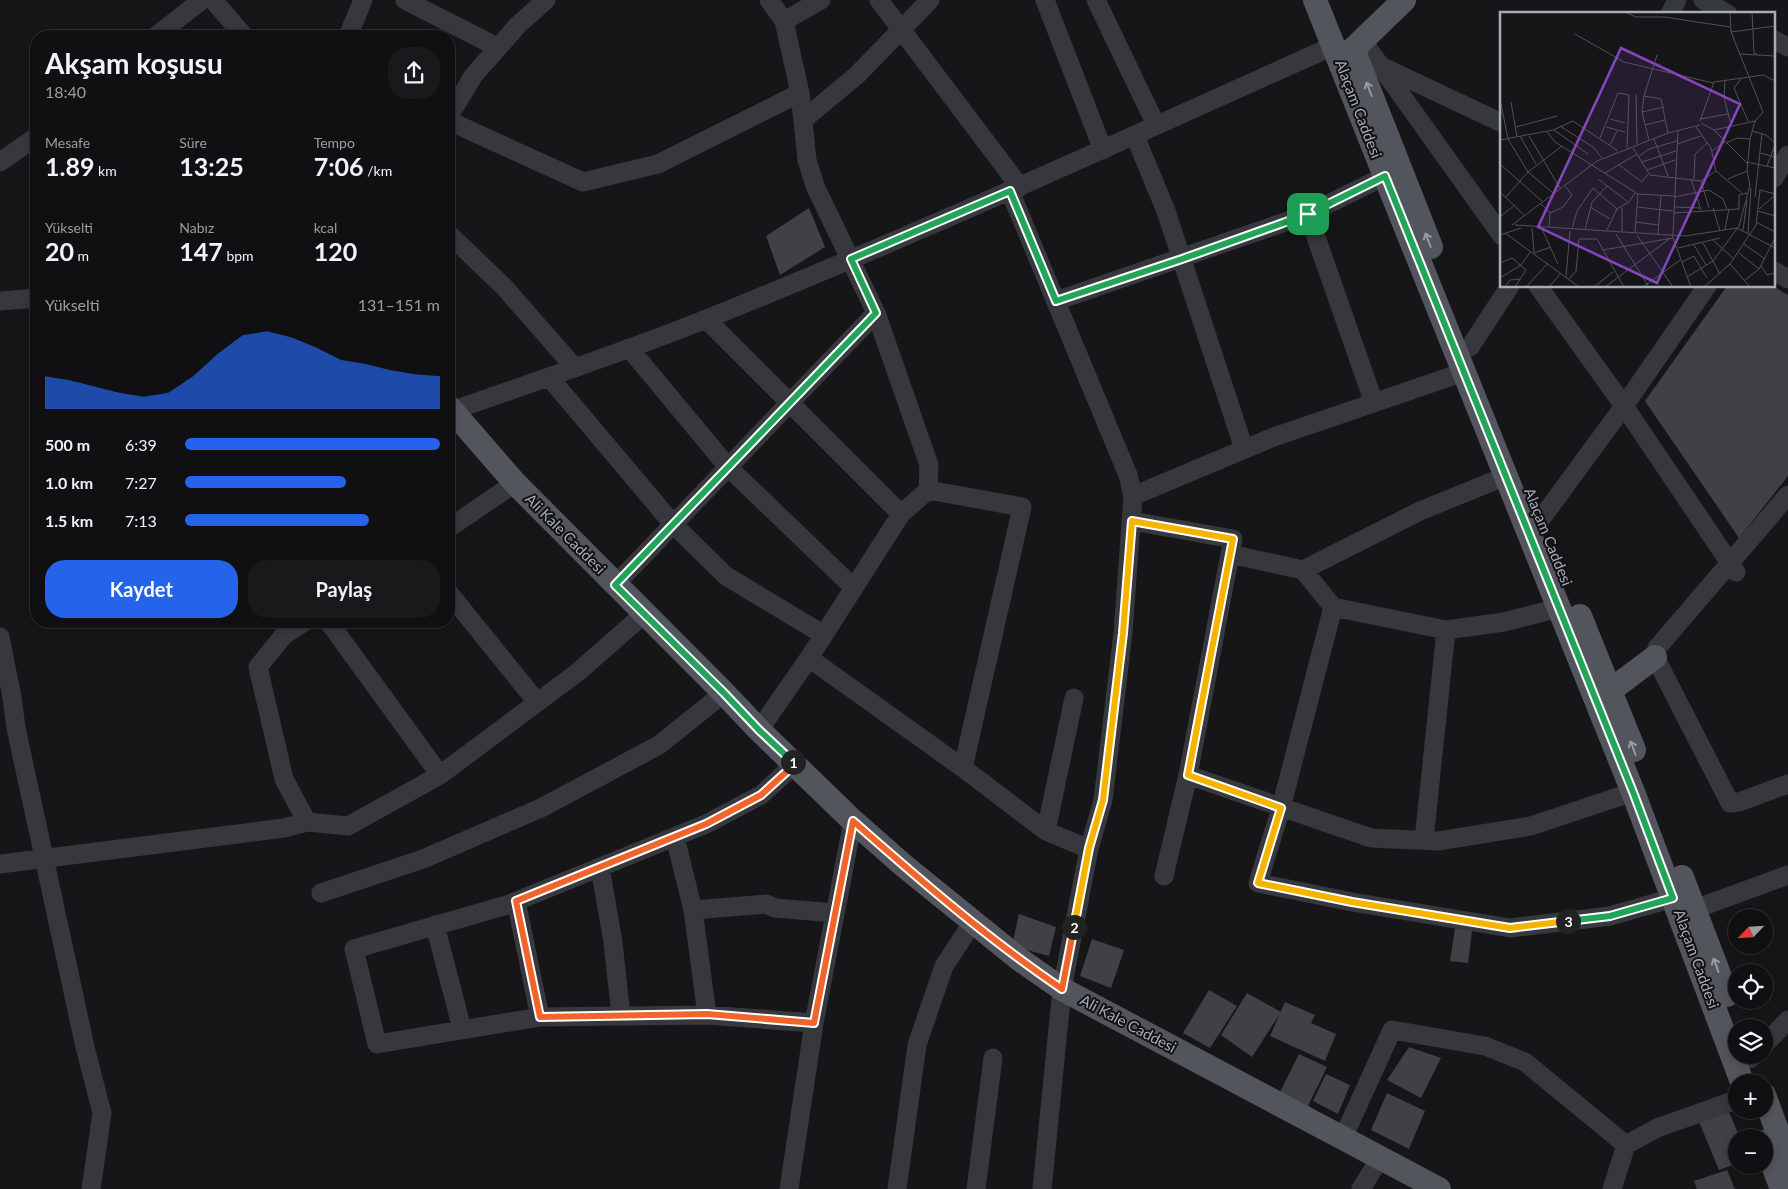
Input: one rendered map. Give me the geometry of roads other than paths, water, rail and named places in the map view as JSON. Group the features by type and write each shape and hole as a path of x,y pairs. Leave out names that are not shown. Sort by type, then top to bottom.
{"main road":[{"name":"Alaçam Caddesi","path":"1315,0 1347,49 1540,519 1603,694 1689,918 1739,1074"},
{"path":"1347,49 1404,0"},
{"name":"Alaçam Caddesi","path":"1347,49 1385,176 1560,608 1603,694 1633,792 1673,898"},
{"name":"Ali Kale Caddesi","path":"455,415 514,483 759,730 853,821 1019,959 1062,989 1439,1189"},
{"path":"1603,694 1655,657"},
{"path":"1673,898 1689,918"},
{"name":"Alaçam Caddesi","path":"1689,918 1735,1019"},
{"path":"1758,1119 1776,1149"},
{"path":"1769,1119 1782,1189"}],"street":[{"path":"164,30 202,0"},
{"path":"213,0 239,30"},
{"path":"350,30 363,0"},
{"path":"404,0 497,47"},
{"path":"455,106 473,76 497,47 518,24 546,0"},
{"path":"759,730 809,658 901,514 928,490 929,465 876,313 815,186 807,160 800,93 784,21 769,0"},
{"path":"784,21 821,0"},
{"path":"879,0 1015,189 1056,301 1128,475 1133,496 1123,633 1103,800 1089,848 1062,989 1042,1189"},
{"path":"803,120 858,75 900,29 930,0"},
{"path":"1045,0 1103,150"},
{"path":"1096,0 1156,125"},
{"path":"1671,12 1677,0"},
{"path":"1703,0 1724,12"},
{"path":"1776,41 1788,47"},
{"path":"455,407 575,368 706,319 1015,189 1156,125 1347,49 1500,122"},
{"path":"1381,66 1500,233"},
{"path":"455,124 583,182 658,164 800,93"},
{"path":"1135,136 1166,211 1244,449"},
{"path":"0,162 30,141"},
{"path":"1776,175 1788,155"},
{"path":"1056,301 1308,214 1385,176"},
{"path":"1308,214 1374,403"},
{"path":"455,240 506,288 575,368"},
{"path":"1776,272 1788,279"},
{"path":"1470,347 1509,288"},
{"path":"1539,288 1624,406 1733,568"},
{"path":"1540,519 1624,406 1706,288"},
{"path":"0,301 30,298"},
{"path":"615,585 876,313"},
{"path":"706,319 901,514"},
{"path":"629,348 728,467 854,588"},
{"path":"1133,496 1271,438 1464,372"},
{"path":"549,377 673,524 726,576 824,635"},
{"path":"1230,554 1304,570 1420,511 1506,476"},
{"path":"455,524 514,483"},
{"path":"928,490 1022,507 963,768"},
{"path":"1788,494 1733,568 1657,648 1655,657 1730,803 1738,802 1788,784"},
{"path":"1132,521 1233,539 1188,775 1164,876"},
{"path":"1304,570 1333,607 1446,630 1504,622 1560,608"},
{"path":"455,600 537,702"},
{"path":"1333,607 1281,808 1258,883 1352,902 1510,928 1610,916 1673,898"},
{"path":"0,864 284,828 307,822 348,826 440,775 578,672 644,614"},
{"path":"295,628 284,635 258,667 284,779 307,822"},
{"path":"333,628 440,775"},
{"path":"1424,840 1446,630"},
{"path":"0,637 16,728 84,1047 102,1113 91,1189"},
{"path":"809,658 963,768 1046,831 1089,848"},
{"path":"321,892 423,859 541,808 659,745 724,693"},
{"path":"1046,831 1074,698"},
{"path":"795,764 761,795 706,824 516,901 354,949 377,1044 540,1017 707,1014 814,1023"},
{"path":"1188,775 1371,838 1438,841 1531,826 1633,792"},
{"path":"789,1189 814,1023 853,821"},
{"path":"675,837 694,910 707,1014"},
{"path":"600,867 613,942 621,1016"},
{"path":"1689,918 1788,875"},
{"path":"516,901 540,1017"},
{"path":"694,910 766,904 775,908 835,913"},
{"path":"897,1189 917,1045 944,966 973,922"},
{"path":"434,925 462,1030"},
{"path":"1773,1035 1788,1020"},
{"path":"1343,1138 1392,1030 1485,1046 1525,1062 1626,1145"},
{"path":"976,1189 993,1058"},
{"path":"1612,1189 1626,1145 1657,1128 1728,1103"},
{"path":"1360,1189 1380,1158"}]}
